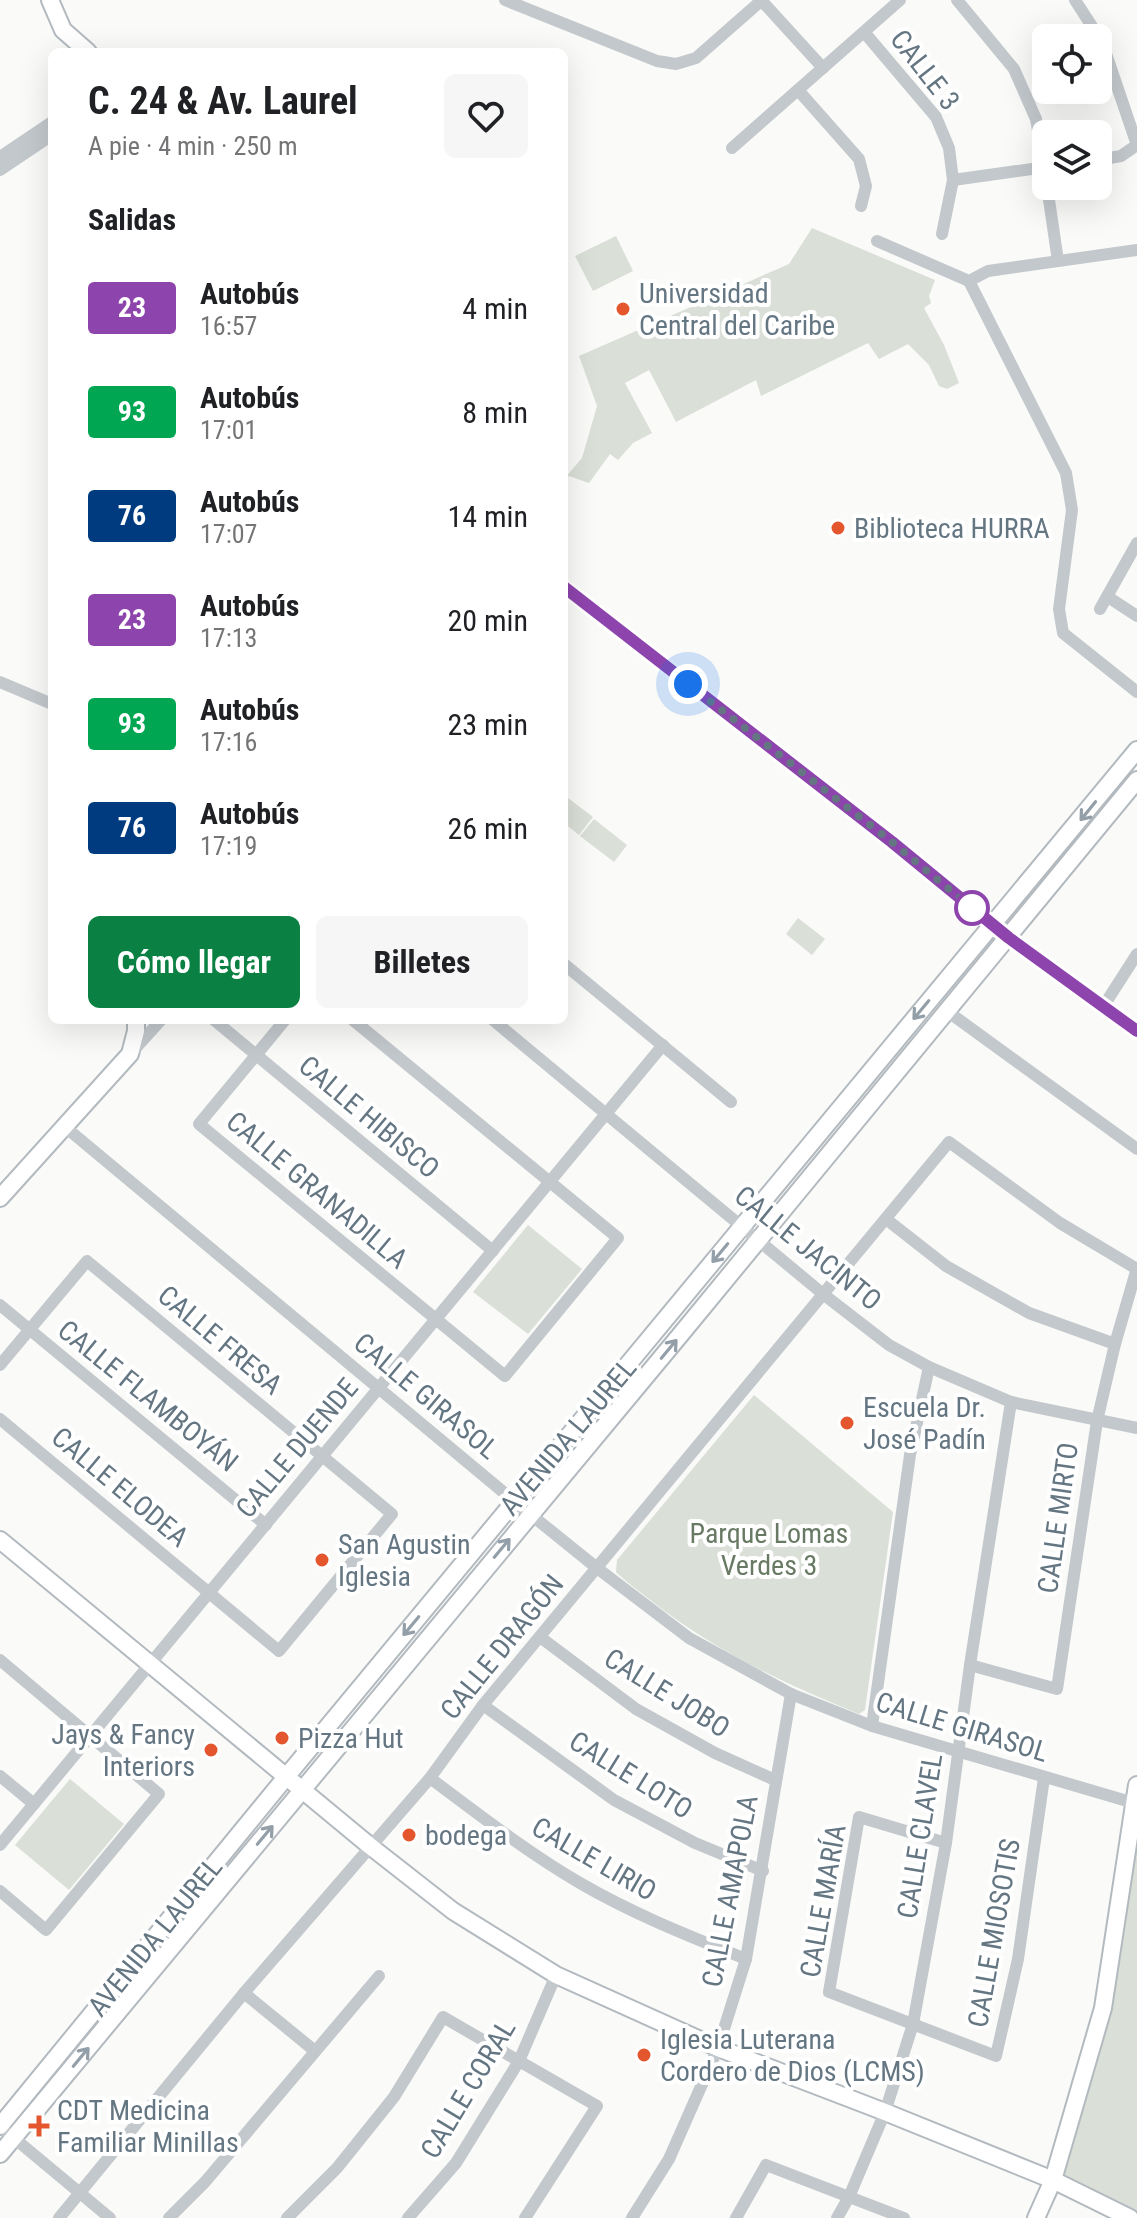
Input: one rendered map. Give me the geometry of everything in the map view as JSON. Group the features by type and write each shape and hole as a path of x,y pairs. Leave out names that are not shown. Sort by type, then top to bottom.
{"street":[{"path":"50,0 63,30 83,48"},
{"path":"505,0 657,61 676,64 696,58 761,0 823,68"},
{"path":"732,148 900,0"},
{"path":"957,0 1014,69 1036,120"},
{"path":"1075,0 1102,42 1137,145 1121,156 1112,158"},
{"name":"CALLE 3","path":"864,32 936,117 949,148 953,180 942,234"},
{"path":"798,90 859,159 866,186 861,206"},
{"path":"0,157 48,125"},
{"path":"0,170 48,138"},
{"path":"953,180 1032,172"},
{"path":"1049,200 1058,261"},
{"path":"877,241 969,281 1066,473 1072,510 1059,609 1063,633 1137,692"},
{"path":"969,281 988,271 1137,250"},
{"path":"1100,609 1137,543"},
{"path":"568,590 892,842 992,925 1137,1031"},
{"path":"1108,597 1137,616"},
{"path":"0,682 48,702"},
{"name":"AVENIDA LAUREL","path":"0,2126 1137,750"},
{"name":"AVENIDA LAUREL","path":"0,2154 1137,780"},
{"path":"1103,1007 1137,954"},
{"path":"568,967 731,1102"},
{"path":"947,1011 1137,1149"},
{"path":"130,1054 136,1024"},
{"path":"0,1198 157,1024"},
{"name":"CALLE HIBISCO","path":"219,1024 493,1251"},
{"path":"256,1055 282,1024"},
{"path":"358,1024 618,1238 505,1376 436,1319"},
{"name":"CALLE JACINTO","path":"498,1024 823,1294 889,1345 929,1367 1011,1402 1137,1428"},
{"name":"CALLE DUENDE","path":"0,1845 663,1045"},
{"name":"CALLE GRANADILLA","path":"256,1055 199,1124 436,1319"},
{"name":"CALLE GIRASOL","path":"64,1126 514,1501 689,1638 791,1694 872,1726 1134,1803"},
{"name":"CALLE DRAGÓN","path":"59,2218 244,1993 430,1778 483,1705 949,1142 1060,1223 1137,1268"},
{"path":"886,1219 946,1266 1029,1313 1115,1344"},
{"name":"CALLE FRESA","path":"29,1329 87,1261 392,1514 279,1651 209,1593"},
{"name":"CALLE MIRTO","path":"970,1665 1057,1689 1097,1421 1137,1268"},
{"name":"CALLE FLAMBOYÁN","path":"0,1305 266,1525"},
{"path":"0,1365 29,1329"},
{"path":"872,1726 910,1455 929,1367"},
{"name":"CALLE CLAVEL","path":"837,2218 885,2112 913,2024 946,1843 1011,1402"},
{"name":"CALLE ELODEA","path":"0,1419 209,1593"},
{"path":"0,1540 453,1911 556,1975 718,2048 1053,2180 1130,2218"},
{"name":"CALLE JOBO","path":"540,1637 636,1709 715,1753 775,1780"},
{"path":"0,1660 159,1794 46,1930 0,1891"},
{"name":"CALLE AMAPOLA","path":"632,2218 669,2159 718,2048 746,1959 791,1694"},
{"name":"CALLE LOTO","path":"483,1705 614,1800 695,1843 763,1871"},
{"path":"0,1776 34,1804"},
{"name":"CALLE LIRIO","path":"430,1778 504,1834 580,1883 661,1925 746,1959"},
{"name":"CALLE MIOSOTIS","path":"913,2024 996,2056 1018,1959 1044,1778"},
{"path":"1036,2218 1053,2180 1103,2008 1137,1785"},
{"name":"CALLE MARÍA","path":"913,2024 829,1992 859,1817 946,1843"},
{"name":"CALLE CORAL","path":"408,2218 456,2163 519,2061 556,1975"},
{"path":"169,2218 205,2182 379,1976"},
{"path":"244,1993 315,2051"},
{"path":"287,2218 337,2168 394,2097 443,2017 597,2106 525,2218"},
{"path":"0,2126 110,2218"},
{"path":"736,2218 766,2165 904,2218"}],"green space":[{"path":"812,228 935,280 929,296 931,303 924,308 944,345 959,383 947,389 939,386 929,365 908,344 879,359 868,343 761,396 756,380 676,422 649,370 625,383 652,433 633,443 618,460 610,454 589,483 568,477 568,474 582,458 597,406 579,356 789,264"},
{"path":"616,236 633,271 593,291 575,256"},
{"path":"568,798 593,817 579,835 568,826"},
{"path":"594,819 627,845 614,862 580,836"},
{"path":"798,918 825,939 812,955 786,934"},
{"path":"528,1225 582,1269 528,1334 473,1292"},
{"name":"Parque Lomas Verdes 3","path":"754,1395 893,1512 865,1710 859,1714 778,1679 727,1652 678,1620 616,1572 617,1560"},
{"path":"70,1779 124,1824 69,1890 15,1845"},
{"path":"1137,1785 1137,2218 1053,2180 1103,2008"}],"bus line":[{"name":"23","path":"568,590 892,842 1009,938 1137,1031"}],"place":[{"name":"Universidad Central del Caribe","path":"623,309"},
{"name":"Biblioteca HURRA","path":"838,528"},
{"name":"Escuela Dr. José Padín","path":"847,1423"},
{"name":"San Agustin Iglesia","path":"322,1560"},
{"name":"Pizza Hut","path":"282,1738"},
{"name":"Jays & Fancy Interiors","path":"211,1750"},
{"name":"bodega","path":"409,1835"},
{"name":"Iglesia Luterana Cordero de Dios (LCMS)","path":"644,2055"},
{"name":"CDT Medicina Familiar Minillas","path":"39,2126"}],"route":[{"path":"688,684 972,908"}]}
